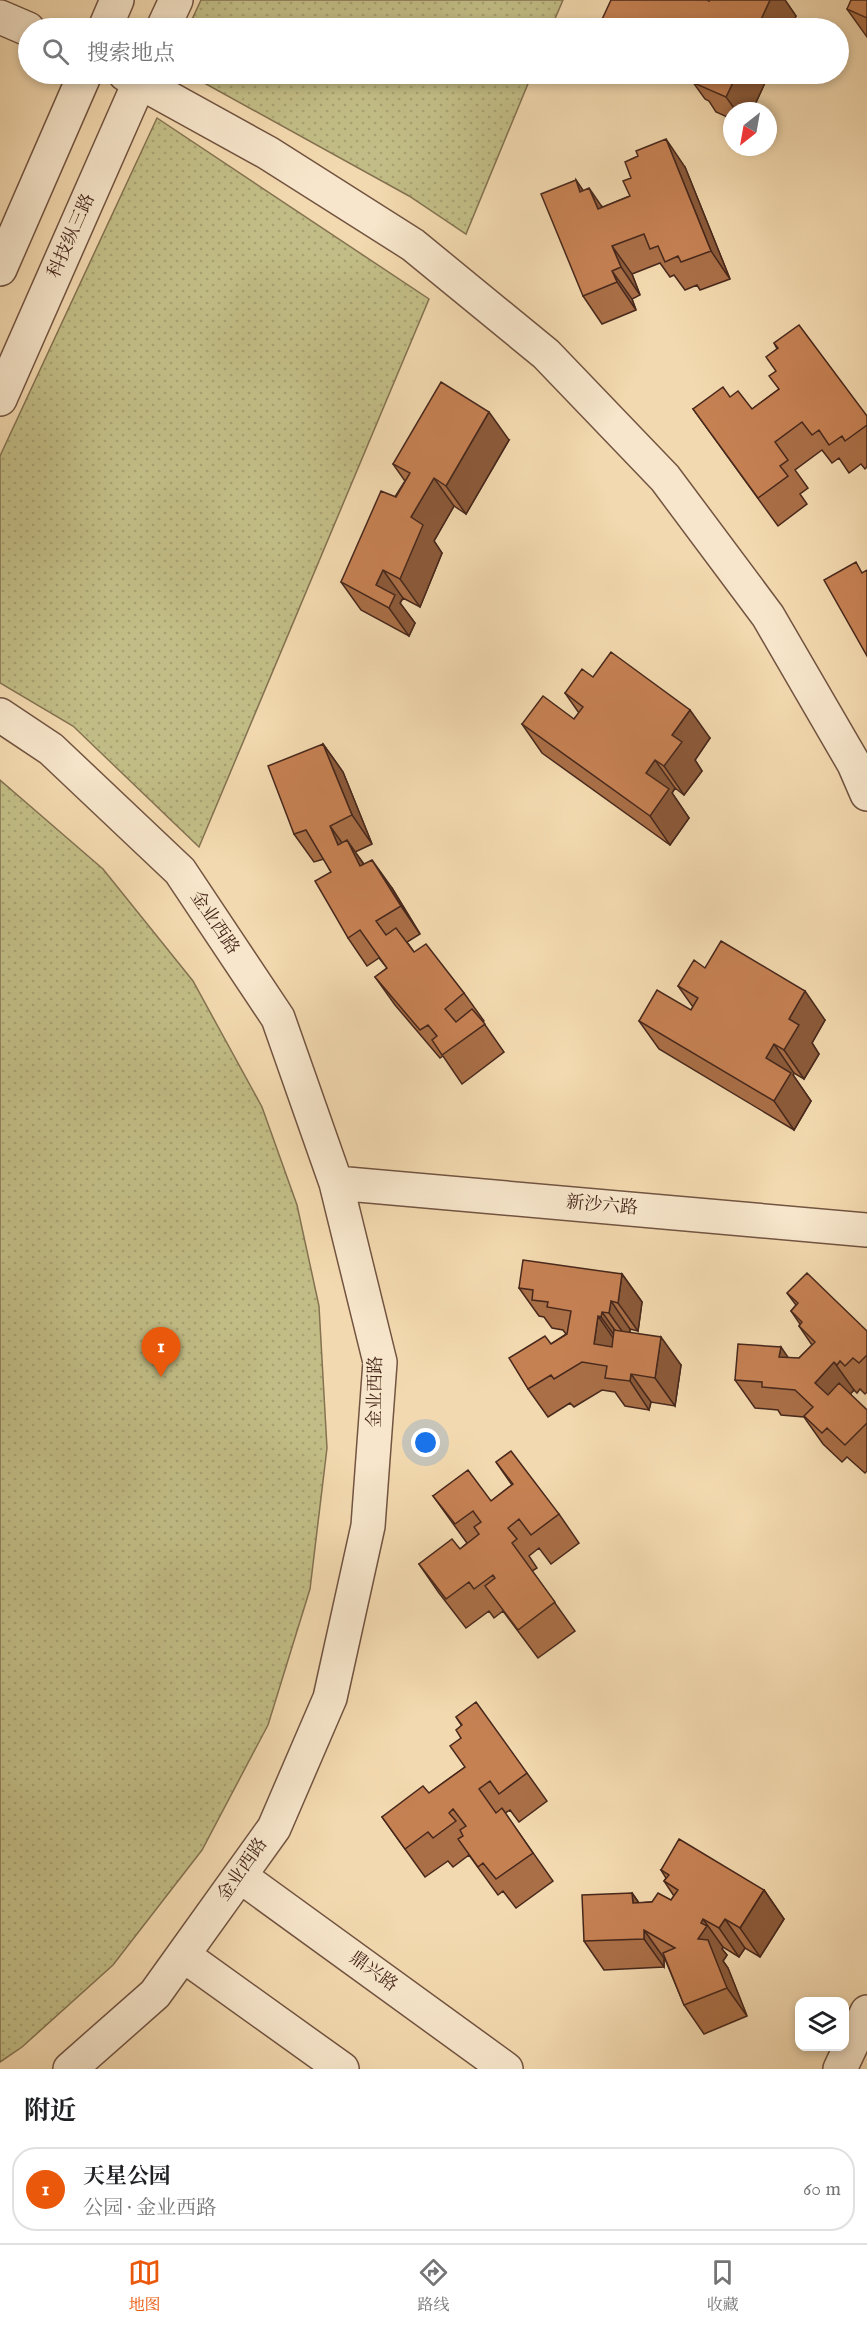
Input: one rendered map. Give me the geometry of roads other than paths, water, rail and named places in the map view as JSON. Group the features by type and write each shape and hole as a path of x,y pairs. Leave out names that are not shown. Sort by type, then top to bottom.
{"street":[{"path":"109,18 117,0"},
{"path":"168,18 176,0"},
{"path":"0,17 18,25"},
{"path":"0,269 81,84"},
{"name":"科技纵三路","path":"0,399 133,84"},
{"path":"150,84 268,153 413,245 546,354 665,478 768,616 854,764 867,794"},
{"name":"金业西路","path":"0,715 51,749 180,871 279,1018 336,1183 380,1362 368,1526 330,1698 274,1828 155,1994 70,2069"},
{"name":"新沙六路","path":"336,1183 867,1230"},
{"name":"鼎兴路","path":"240,1876 506,2069"},
{"path":"183,1955 342,2069"},
{"path":"840,2069 867,2012"}],"place":[{"name":"天星公园","path":"161,1377"}]}
